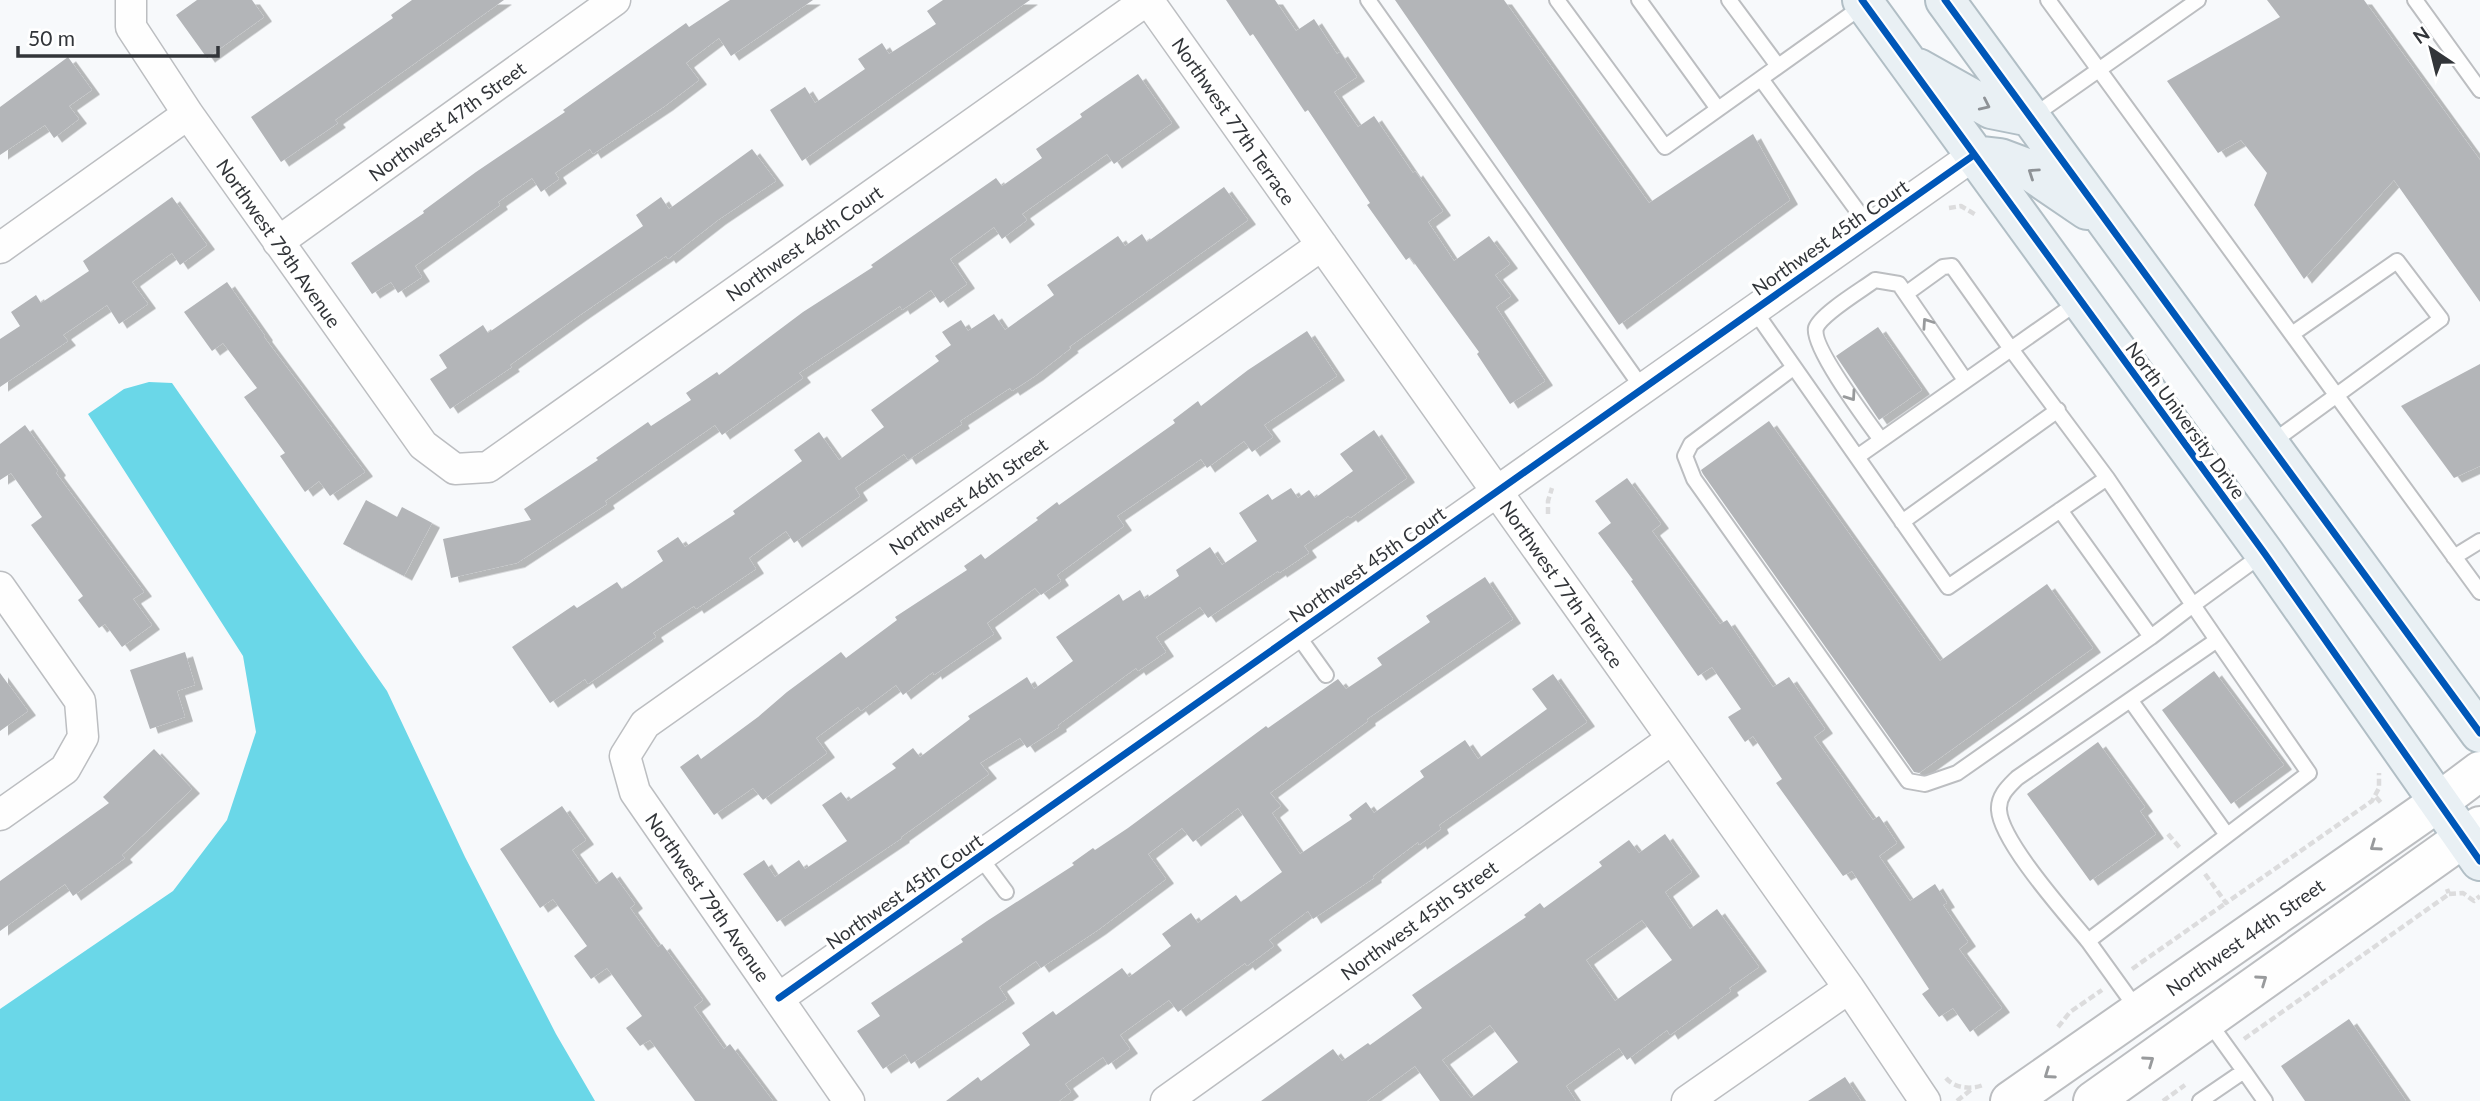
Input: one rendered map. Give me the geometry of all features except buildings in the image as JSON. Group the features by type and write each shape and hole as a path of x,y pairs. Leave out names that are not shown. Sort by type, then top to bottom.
{"main road":[{"path":"1945,0 2480,733"},
{"name":"North University Drive","path":"1863,2 2440,801 2475,841"},
{"path":"1905,59 1942,83 1991,109 2031,117"},
{"path":"1974,155 2000,158 2024,167 2109,225"}],"street":[{"name":"Northwest 79th Avenue","path":"131,0 131,27 188,114 423,445 455,469"},
{"name":"Northwest 47th Street","path":"278,242 615,0"},
{"name":"Northwest 77th Terrace","path":"1148,0 1849,988 1925,1101"},
{"name":"Northwest 46th Court","path":"455,469 488,467 1148,0"},
{"path":"0,248 188,114"},
{"name":"Northwest 45th Court","path":"779,998 1974,155"},
{"name":"Northwest 46th Street","path":"625,756 645,724 1322,245"},
{"path":"0,587 80,701 83,737 65,769 0,815"},
{"name":"Northwest 45th Street","path":"1166,1101 1672,739"},
{"name":"Northwest 79th Avenue","path":"625,756 635,792 849,1101"},
{"name":"Northwest 44th Street","path":"1999,1091 2138,1011 2480,771"},
{"path":"2093,1101 2207,1020 2475,841"},
{"path":"1687,1101 1849,988"}],"lane":[{"path":"1368,0 1643,388"},
{"path":"1557,0 1665,147 1863,2"},
{"path":"1639,0 1718,109"},
{"path":"1729,0 1778,66"},
{"path":"2031,117 2198,0"},
{"path":"2415,0 2480,90"},
{"path":"2055,3 2098,70 2480,592"},
{"path":"1760,79 1870,228"},
{"path":"2269,444 2441,319 2397,261 2292,334"},
{"path":"1907,293 1942,267 1952,267 2107,478 2309,773 2088,942"},
{"path":"1881,440 1837,377 1816,338 1816,327 1824,317 1875,280 1899,284 1965,380"},
{"path":"1857,457 2080,301"},
{"path":"1754,310 1948,587 2107,478"},
{"path":"1793,368 1691,444 1685,456 1694,479 1908,781 1925,784 1957,773 2264,554"},
{"path":"1902,522 2058,410"},
{"path":"2060,510 2151,637"},
{"path":"2454,557 2480,541"},
{"path":"1296,633 1326,675"},
{"path":"2138,1011 2018,850 2002,824 1999,808 2003,792 2017,778 2217,640"},
{"path":"2131,701 2227,835"},
{"path":"980,857 1006,892"},
{"path":"2207,1020 2265,1101"},
{"path":"2200,1101 2244,1071"}],"path":[{"path":"1943,208 1961,206 1974,213 1979,220"},
{"path":"1548,520 1548,501 1556,482"},
{"path":"2056,1031 2070,1012 2376,797"},
{"path":"2168,834 2204,872 2226,903"},
{"path":"2449,894 2463,893 2474,901 2480,896"},
{"path":"1941,1071 1949,1082 1999,1091"},
{"path":"1957,1101 1973,1087"}],"water":[{"path":"149,382 172,383 387,691 465,857 556,1034 595,1101 0,1101 0,1009 173,891 227,820 256,732 243,656 88,414 124,389"}],"cycle path":[{"path":"1862,0 2265,554 2480,861"},
{"path":"1945,0 2480,733"},
{"path":"779,998 1974,155"}]}
